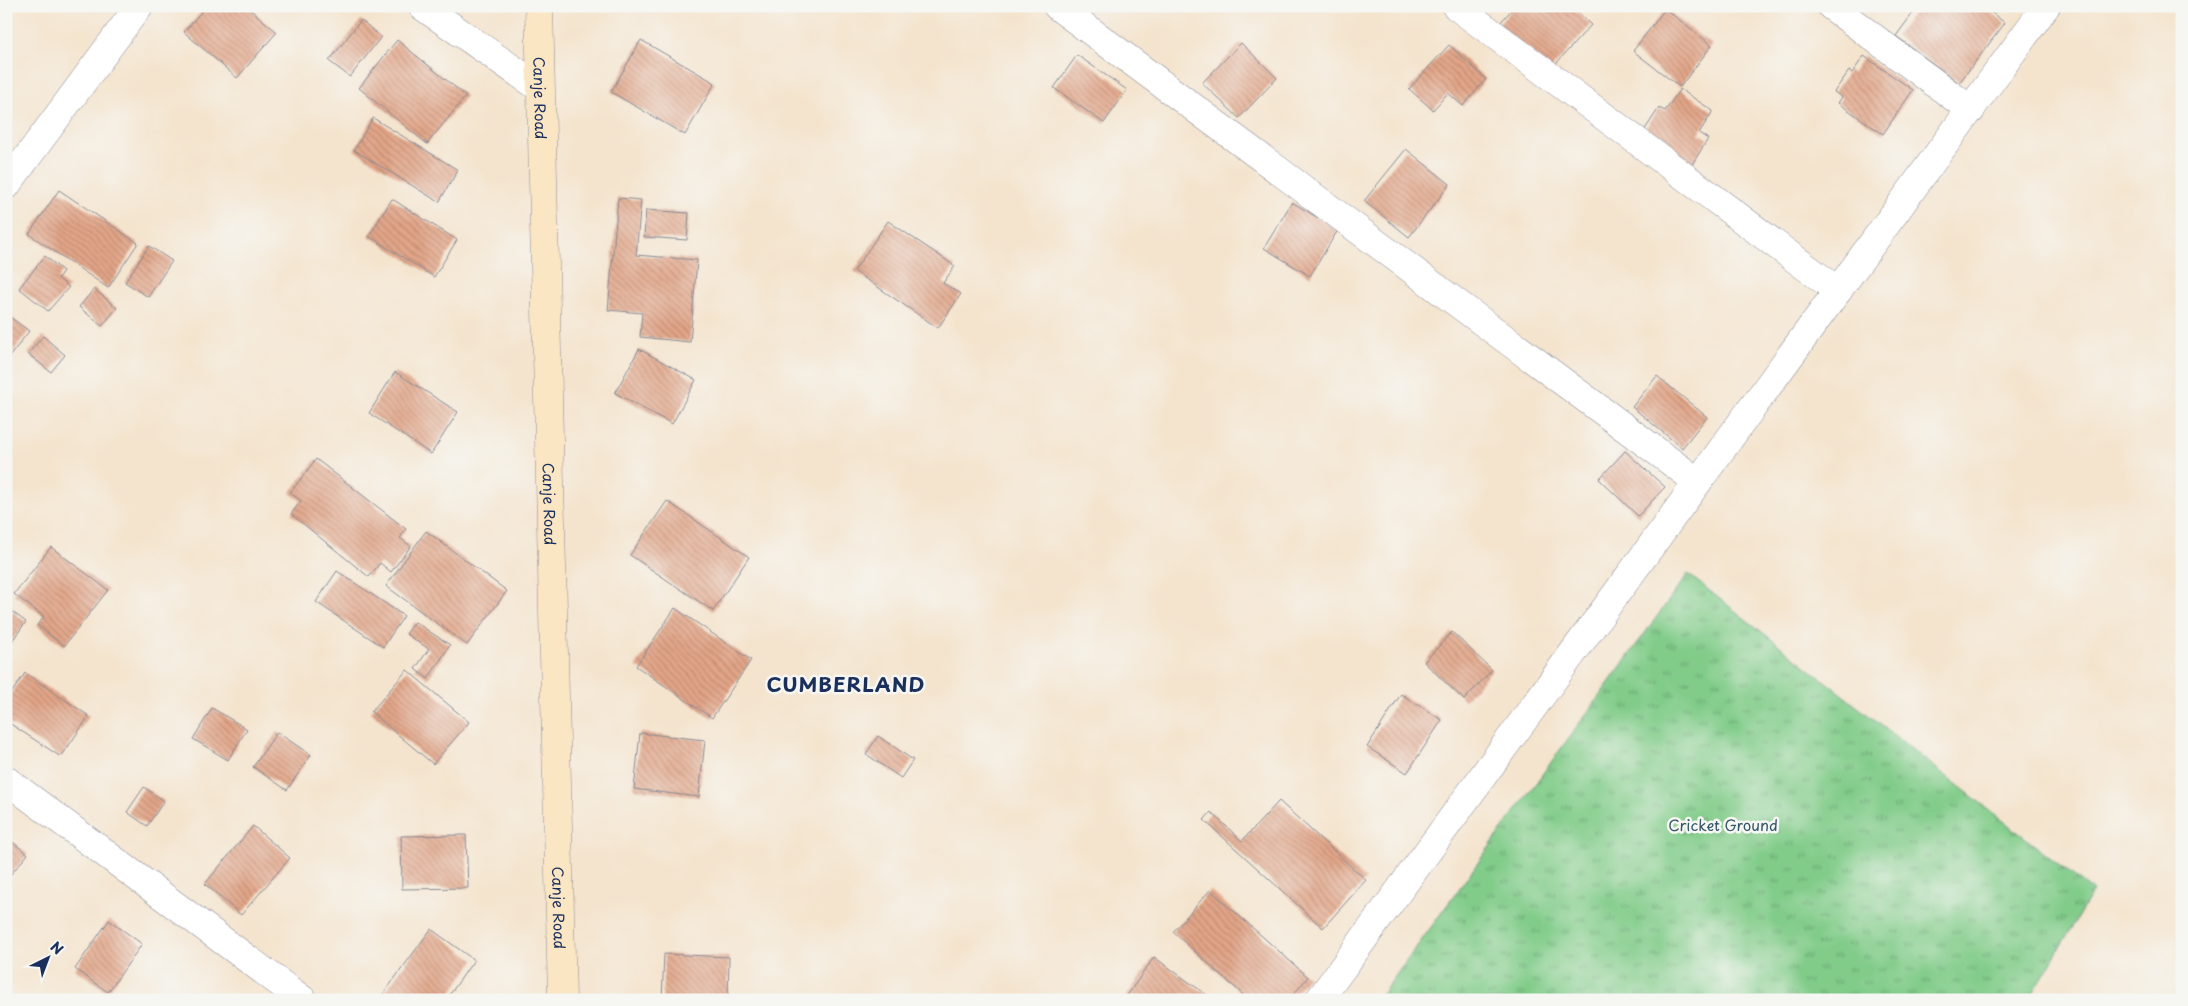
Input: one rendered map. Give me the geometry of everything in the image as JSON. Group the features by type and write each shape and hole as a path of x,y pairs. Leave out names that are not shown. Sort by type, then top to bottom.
{"street":[{"path":"6,186 139,6"},
{"path":"422,6 540,88"},
{"name":"Canje Road","path":"539,6 562,1000"},
{"path":"1057,6 1698,482"},
{"path":"1456,6 1838,291"},
{"path":"1830,6 1971,110"},
{"path":"1319,1000 2046,6"},
{"path":"6,780 303,1000"}],"green space":[{"name":"Cricket Ground","path":"1688,574 2093,891 2029,1000 1378,1000"}],"building":[{"path":"206,6 246,6 277,32 237,78 184,32"},
{"path":"1515,6 1571,6 1591,25 1550,70 1499,24"},
{"path":"1918,6 1983,6 2005,23 1959,83 1896,36"},
{"path":"1665,9 1712,45 1680,87 1633,51"},
{"path":"361,20 381,37 350,77 329,61"},
{"path":"397,40 466,96 427,144 359,88"},
{"path":"641,40 715,83 685,135 611,92"},
{"path":"1241,43 1277,78 1239,118 1202,83"},
{"path":"1449,45 1486,79 1463,106 1448,93 1433,110 1409,89"},
{"path":"1077,55 1127,90 1104,123 1054,88"},
{"path":"1864,56 1913,90 1883,134 1838,103 1842,97 1834,92 1849,71 1852,73"},
{"path":"1680,89 1713,111 1699,133 1708,139 1691,166 1642,134 1659,108 1665,111"},
{"path":"373,118 458,170 439,202 354,150"},
{"path":"1406,149 1450,184 1409,237 1364,201"},
{"path":"59,190 138,243 108,288 29,234"},
{"path":"618,198 641,200 636,255 697,260 690,342 640,337 642,313 608,310"},
{"path":"392,199 457,240 434,277 369,236"},
{"path":"1292,202 1338,230 1310,276 1264,248"},
{"path":"646,210 689,213 687,240 644,237"},
{"path":"888,221 955,266 943,283 961,294 938,328 854,271"},
{"path":"149,246 172,261 148,297 125,282"},
{"path":"45,256 63,271 58,278 69,287 48,311 19,288"},
{"path":"94,289 117,308 102,326 79,307"},
{"path":"6,314 29,331 6,361"},
{"path":"43,336 65,355 51,372 28,354"},
{"path":"639,349 696,380 672,424 615,393"},
{"path":"395,372 458,412 431,454 369,413"},
{"path":"1657,376 1707,417 1682,448 1632,407"},
{"path":"1625,451 1665,487 1638,516 1599,479"},
{"path":"316,459 406,529 400,538 411,546 391,572 380,563 369,577 291,514 301,501 290,493"},
{"path":"667,501 749,557 713,611 630,555"},
{"path":"426,531 507,591 467,645 386,586"},
{"path":"51,547 108,590 64,646 37,625 44,617 14,594"},
{"path":"337,571 404,616 383,647 316,602"},
{"path":"6,607 26,622 6,649"},
{"path":"675,608 751,660 712,718 636,666"},
{"path":"415,622 450,645 428,679 415,669 429,649 406,634"},
{"path":"1452,632 1492,670 1464,700 1424,662"},
{"path":"407,670 469,722 433,764 371,712"},
{"path":"25,673 89,716 61,757 6,721 6,701"},
{"path":"1401,694 1442,720 1407,773 1367,747"},
{"path":"212,708 247,729 228,760 193,739"},
{"path":"277,732 311,755 287,790 253,767"},
{"path":"640,733 705,740 699,797 634,789"},
{"path":"878,736 913,760 901,778 866,754"},
{"path":"144,787 164,801 147,826 127,812"},
{"path":"1279,801 1366,880 1323,928 1204,820 1211,812 1242,841"},
{"path":"253,826 290,858 241,915 205,884"},
{"path":"466,835 468,888 402,889 401,836"},
{"path":"6,837 28,854 6,880"},
{"path":"1210,890 1308,977 1289,1000 1249,1000 1173,932"},
{"path":"109,920 142,944 108,992 75,969"},
{"path":"431,929 474,960 446,1000 384,1000 381,997"},
{"path":"664,954 729,957 728,1000 662,1000"},
{"path":"1154,957 1214,1000 1124,1000"}],"district":[{"name":"CUMBERLAND","path":"846,684"}]}
